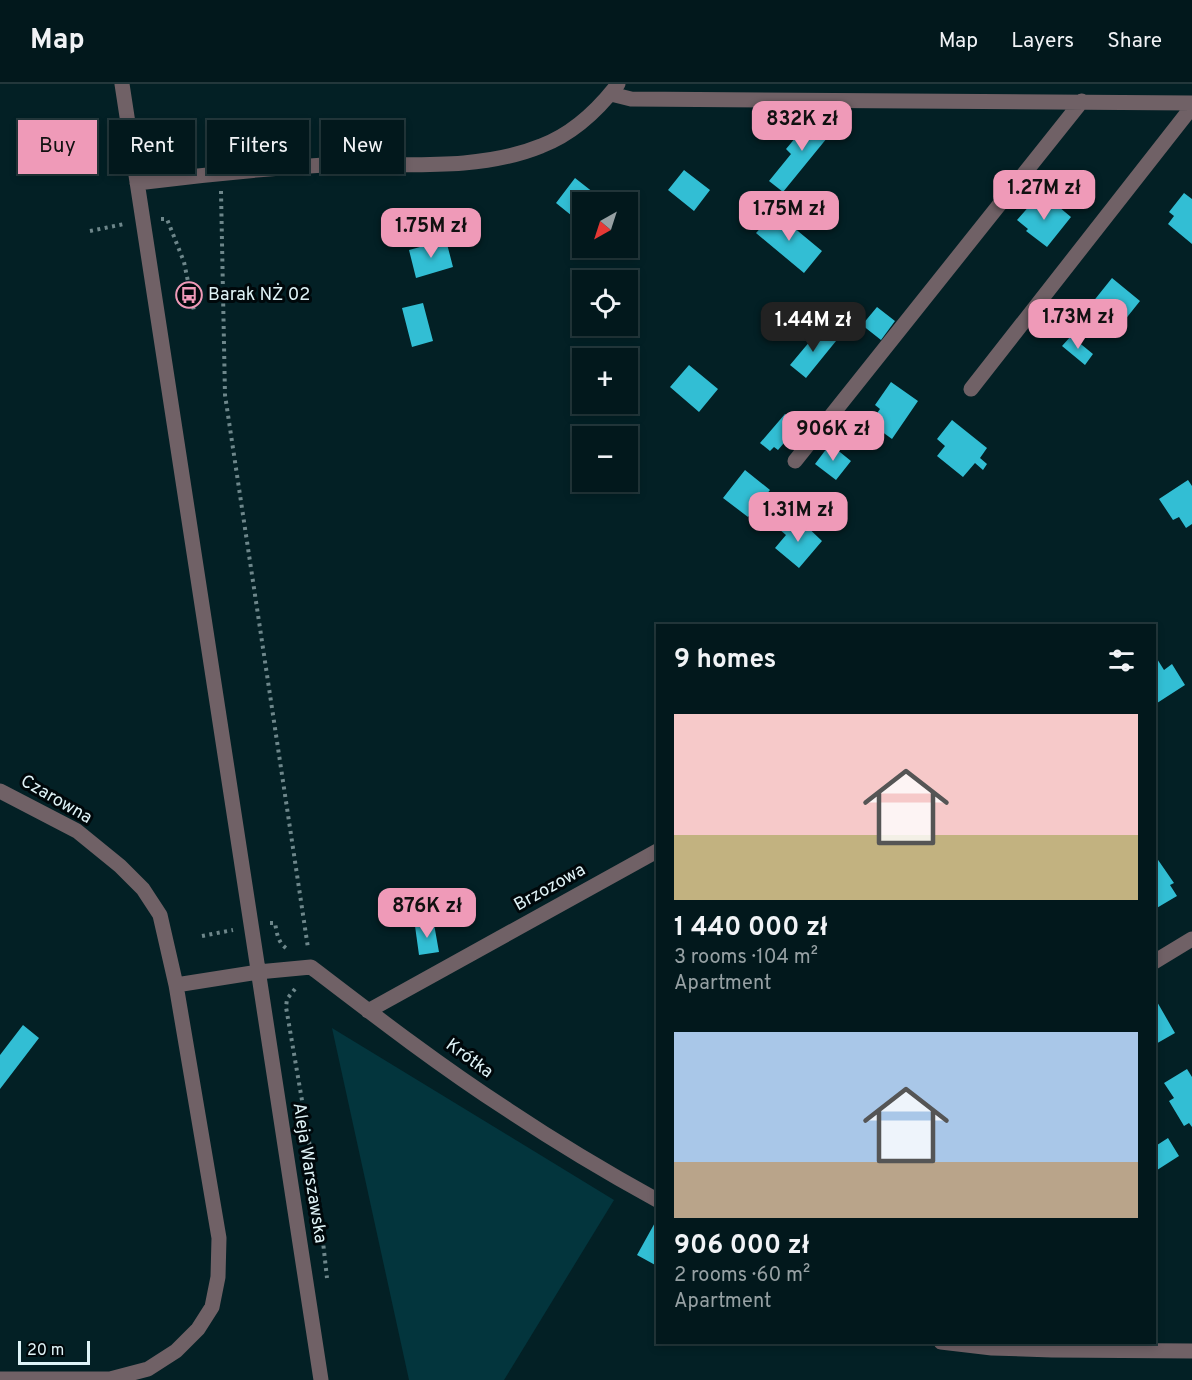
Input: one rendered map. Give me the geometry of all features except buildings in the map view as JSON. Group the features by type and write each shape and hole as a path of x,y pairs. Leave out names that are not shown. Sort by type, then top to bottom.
{"street":[{"name":"Aleja Warszawska","path":"122,84 321,1380"},
{"path":"309,166 445,164 498,159 542,146 568,132 591,116 615,89 631,99 1082,101 1192,105"},
{"path":"795,461 1082,101"},
{"path":"971,389 1192,105"},
{"path":"138,183 212,174"},
{"name":"Czarowna","path":"0,791 77,831 144,889 160,915 176,984 219,1238 218,1277 212,1307 198,1329 176,1351 148,1369 110,1379 0,1379"},
{"name":"Brzozowa","path":"368,1011 656,852"},
{"path":"1156,961 1192,939"},
{"path":"176,984 311,967"},
{"name":"Krótka","path":"311,967 368,1011 507,1110 603,1170 656,1199"},
{"path":"958,1344 1042,1350 1192,1352"}],"path":[{"path":"220,174 225,395 311,967"}],"shaded area":[{"path":"332,1028 614,1200 504,1380 409,1380"}],"place":[{"name":"Barak NŻ 02","path":"189,295"}]}
